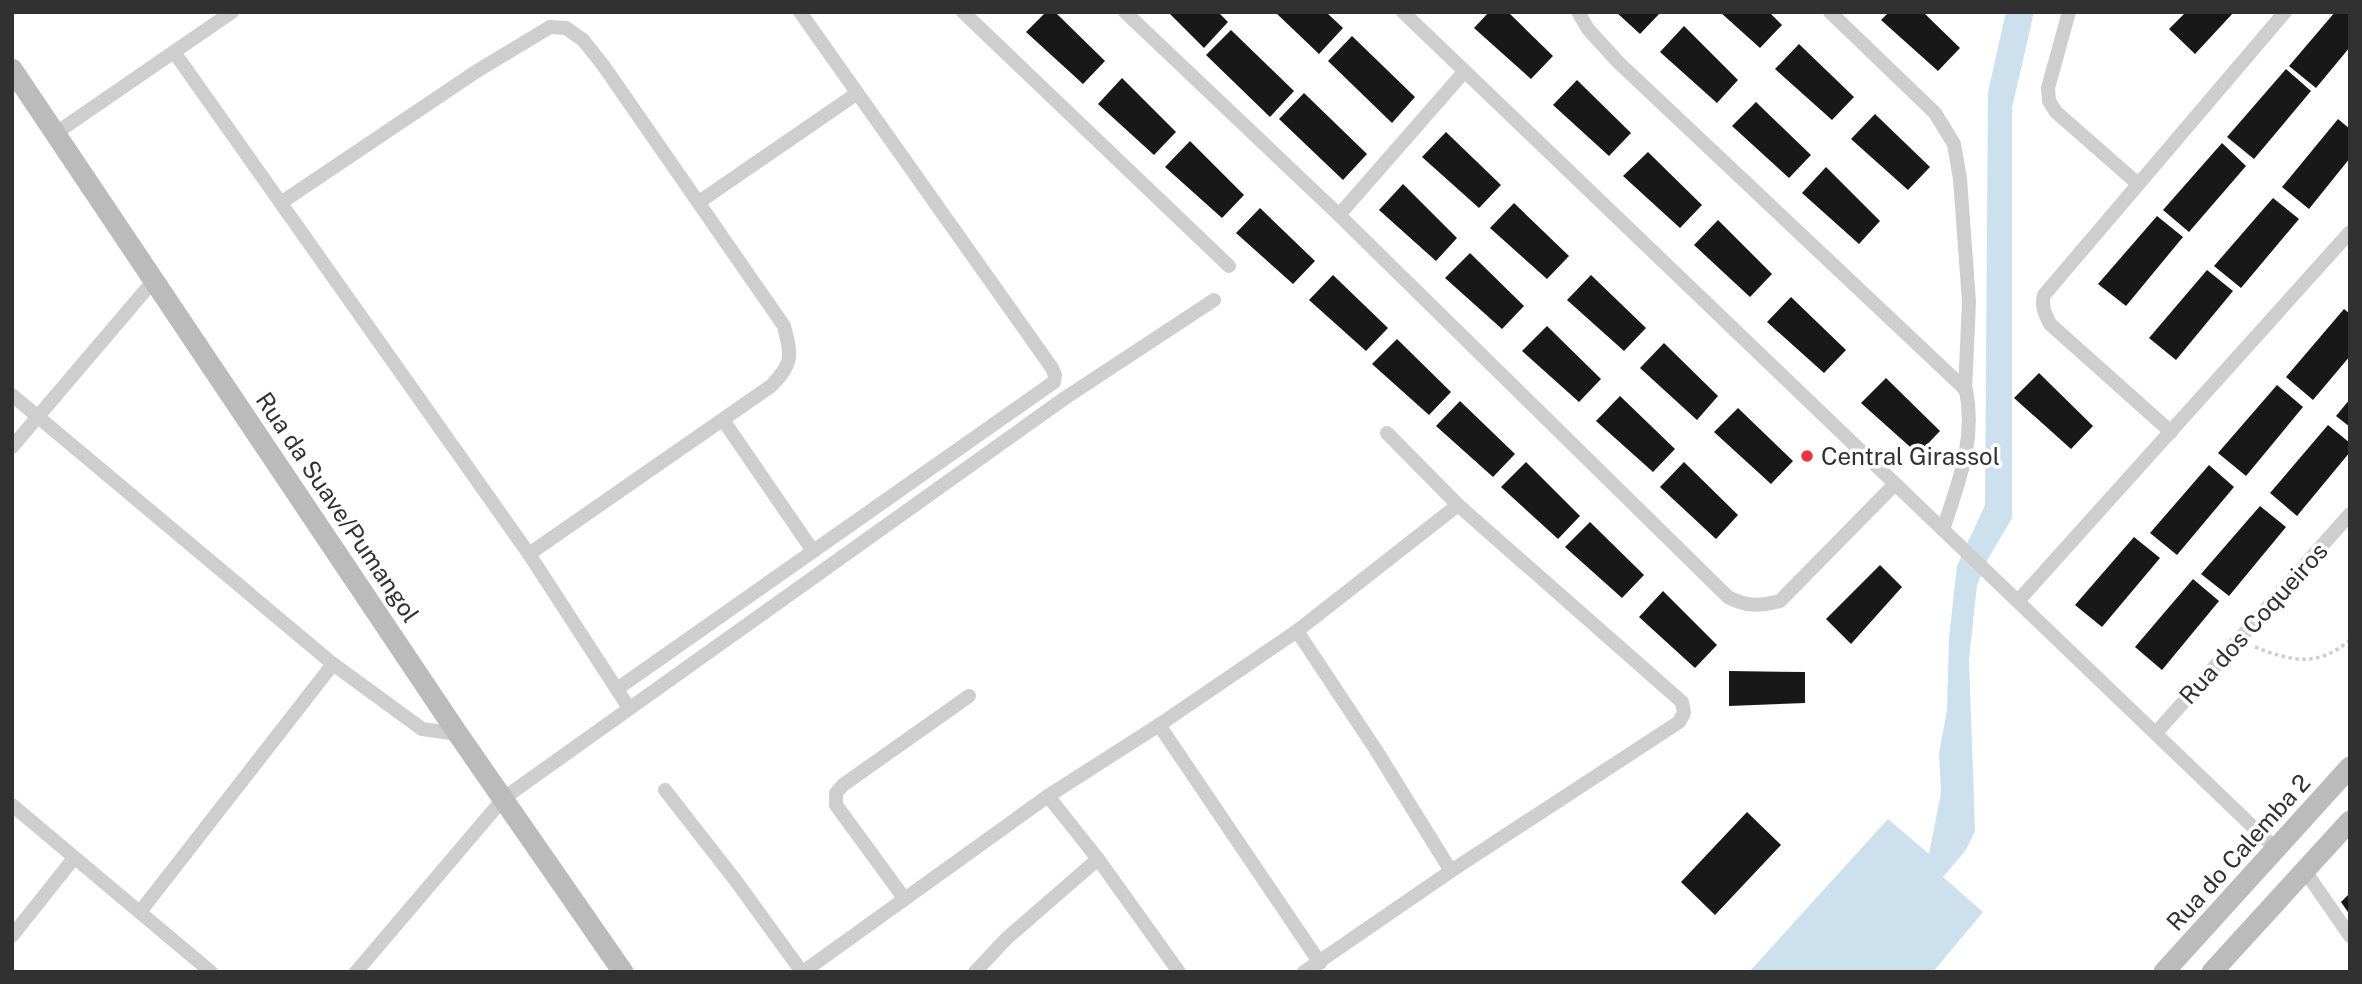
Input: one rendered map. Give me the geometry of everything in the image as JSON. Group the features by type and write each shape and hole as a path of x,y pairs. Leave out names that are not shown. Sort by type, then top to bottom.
{"street":[{"path":"56,134 232,12"},
{"path":"617,689 1054,382 1055,374 800,12"},
{"path":"963,12 1229,266"},
{"path":"1125,12 1339,215 1728,597 1741,604 1757,607 1780,601 1895,484"},
{"path":"1403,12 2277,850"},
{"path":"1578,12 1588,29 1618,62 1965,390"},
{"path":"1829,12 1935,113 1954,144 1960,179 1969,302 1965,390 1971,415 1965,460 1943,530"},
{"path":"2069,12 2048,88 2049,101 2056,111 2138,184"},
{"path":"2171,432 2049,324 2042,302 2044,295 2285,12"},
{"path":"282,202 477,71 550,27 566,28 583,40 699,202 783,326 789,346 787,369 771,386 529,554"},
{"path":"174,52 529,554 629,708"},
{"name":"Rua da Suave/Pumangol","path":"12,69 458,734 623,972"},
{"path":"1339,215 1464,72"},
{"path":"699,202 856,94"},
{"path":"2018,601 2350,233"},
{"path":"12,447 155,279"},
{"path":"356,972 504,798 1065,398 1214,300"},
{"path":"12,395 333,664 422,729 458,734"},
{"path":"723,420 813,551"},
{"path":"1304,972 1451,871 1679,722 1684,713 1682,702 1458,505 1387,433"},
{"path":"665,790 802,972 1048,796 1159,725 1297,631 1458,505"},
{"name":"Rua dos Coqueiros","path":"2155,733 2350,514"},
{"path":"1297,631 1376,750 1451,871"},
{"path":"140,912 333,664"},
{"path":"904,898 836,806 836,793 843,785 969,696"},
{"path":"1159,725 1320,963"},
{"name":"Rua do Calemba 2","path":"2164,972 2350,767"},
{"path":"1048,796 1098,859 1179,972"},
{"path":"12,805 211,972"},
{"path":"2212,972 2350,821"},
{"path":"12,936 74,858"},
{"path":"975,972 1007,938 1098,859"},
{"path":"2305,872 2350,936"}],"path":[{"path":"2237,640 2300,661 2318,659 2339,650 2350,640"}],"water":[{"path":"2006,12 2034,12 2012,108 2012,518 1988,559 1977,585 1969,659 1975,831 1966,850 1943,877 1983,912 1933,972 1749,972 1888,819 1929,854 1941,793 1939,753 1947,710 1949,638 1957,566 1985,505 1988,92"}],"building":[{"path":"1046,12 1055,12 1105,61 1083,84 1026,32"},
{"path":"1168,12 1218,12 1228,22 1204,48"},
{"path":"1275,12 1326,12 1343,28 1319,54"},
{"path":"1489,12 1508,12 1553,56 1531,79 1474,28"},
{"path":"1616,12 1661,12 1640,34"},
{"path":"1720,12 1769,12 1782,25 1760,48"},
{"path":"1889,12 1923,12 1960,48 1938,71 1881,20"},
{"path":"2186,12 2234,12 2195,54 2169,29"},
{"path":"2335,12 2350,12 2350,47 2316,88 2289,66"},
{"path":"1684,26 1738,80 1717,103 1660,52"},
{"path":"1231,30 1294,91 1270,117 1206,55"},
{"path":"1352,36 1415,97 1392,123 1328,61"},
{"path":"1799,44 1854,97 1832,120 1775,69"},
{"path":"2286,69 2311,91 2254,159 2227,137"},
{"path":"1122,78 1176,132 1154,155 1098,104"},
{"path":"1577,80 1631,133 1609,156 1553,105"},
{"path":"1304,93 1367,154 1343,180 1279,119"},
{"path":"1756,102 1811,155 1789,178 1732,126"},
{"path":"1875,114 1930,167 1908,190 1851,139"},
{"path":"2338,119 2350,129 2350,158 2309,209 2282,187"},
{"path":"1446,132 1501,185 1479,208 1422,157"},
{"path":"1190,141 1244,195 1222,218 1165,167"},
{"path":"2222,143 2246,166 2189,232 2163,210"},
{"path":"1648,152 1702,205 1680,228 1623,176"},
{"path":"1826,167 1880,221 1859,244 1802,193"},
{"path":"1403,184 1457,238 1436,261 1379,210"},
{"path":"2273,198 2299,219 2241,288 2214,266"},
{"path":"1514,203 1569,256 1547,279 1490,228"},
{"path":"1260,208 1315,261 1293,284 1236,233"},
{"path":"2157,216 2183,237 2126,306 2098,284"},
{"path":"1718,220 1772,274 1750,297 1694,245"},
{"path":"1470,253 1524,306 1502,329 1445,278"},
{"path":"2207,270 2233,291 2176,360 2149,338"},
{"path":"1333,275 1388,328 1366,351 1309,300"},
{"path":"1591,275 1646,328 1624,351 1567,300"},
{"path":"1791,297 1846,350 1824,373 1767,322"},
{"path":"2344,309 2350,314 2350,356 2313,400 2286,377"},
{"path":"1547,326 1601,379 1579,402 1522,351"},
{"path":"1397,339 1451,392 1429,415 1372,364"},
{"path":"1664,343 1718,396 1697,420 1640,368"},
{"path":"2039,373 2093,426 2071,449 2014,398"},
{"path":"1886,378 1940,431 1918,454 1861,403"},
{"path":"2277,385 2303,407 2246,476 2218,453"},
{"path":"1620,396 1675,449 1653,472 1596,421"},
{"path":"2350,399 2350,427 2336,416"},
{"path":"1460,401 1515,454 1493,477 1436,426"},
{"path":"1738,408 1793,461 1771,484 1714,432"},
{"path":"2328,425 2350,443 2350,452 2297,516 2270,493"},
{"path":"1526,462 1580,516 1558,539 1501,487"},
{"path":"1684,462 1738,515 1716,539 1660,487"},
{"path":"2209,465 2234,487 2177,555 2150,533"},
{"path":"2260,506 2286,527 2229,596 2201,574"},
{"path":"1590,522 1644,575 1622,598 1565,547"},
{"path":"2134,537 2160,558 2102,627 2075,605"},
{"path":"1880,565 1902,587 1851,644 1826,619"},
{"path":"2193,579 2219,601 2162,670 2135,647"},
{"path":"1663,591 1717,645 1695,668 1639,617"},
{"path":"1729,671 1805,672 1805,703 1729,706"},
{"path":"1747,812 1781,845 1715,915 1681,882"},
{"path":"2350,893 2350,915 2341,902"}],"place":[{"name":"Central Girassol","path":"1807,456"}]}
